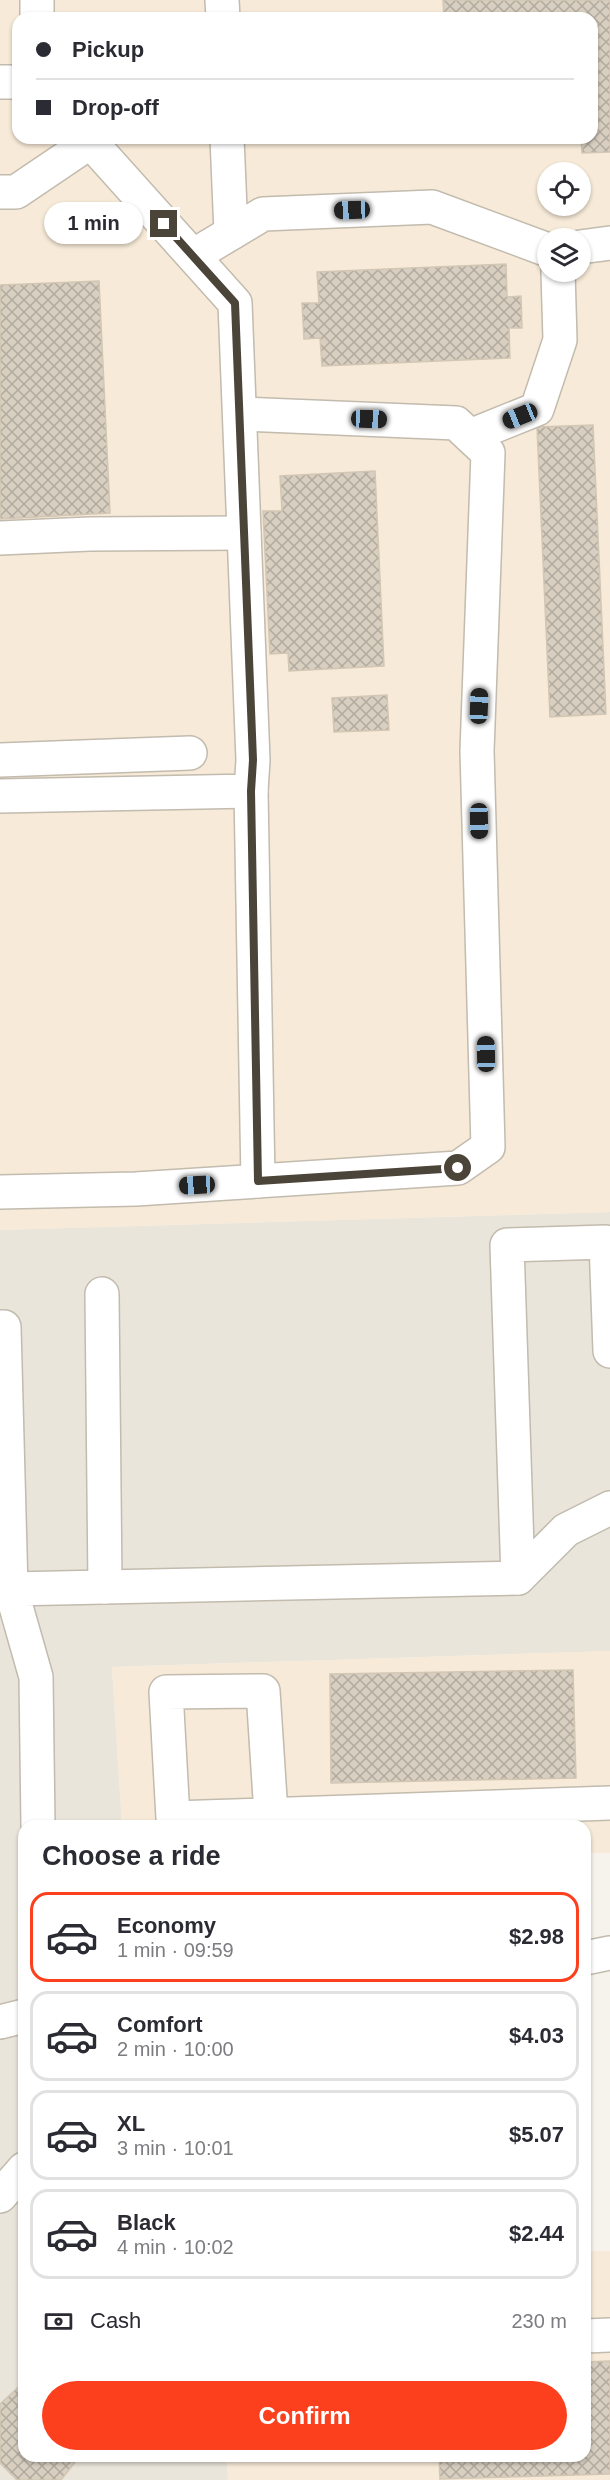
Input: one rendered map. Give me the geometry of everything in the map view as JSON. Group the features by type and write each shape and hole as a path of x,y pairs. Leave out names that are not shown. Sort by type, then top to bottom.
{"street":[{"path":"0,192 16,192 83,144"},
{"path":"93,144 235,303 253,760 251,791 258,1181"},
{"path":"227,144 231,233"},
{"path":"193,256 263,214 432,207 537,246"},
{"path":"591,246 610,243"},
{"path":"470,436 537,409 560,340 558,282"},
{"path":"0,1192 136,1189 458,1168 488,1148 477,752 488,453 456,423 240,414"},
{"path":"0,538 90,534 244,533"},
{"path":"0,760 190,753"},
{"path":"0,796 251,791"},
{"path":"518,1578 507,1245 606,1242 610,1352"},
{"path":"102,1294 105,1587"},
{"path":"0,1327 4,1327 11,1589 36,1677 38,1820"},
{"path":"11,1589 518,1578 566,1530 610,1508"},
{"path":"271,1814 263,1690 166,1692 173,1818 610,1803"},
{"path":"591,1957 610,1953"},
{"path":"0,2022 18,2018"},
{"path":"0,2196 18,2176"},
{"path":"591,2336 610,2335"}],"shaded area":[{"path":"0,0 610,0 610,1212 0,1230"},
{"path":"610,1212 610,1651 112,1667 122,1820 18,1820 18,2462 227,2462 228,2480 0,2480 0,1230"},
{"path":"610,1651 610,1853 591,1853 591,1820 122,1820 112,1667"},
{"path":"591,2251 610,2251 610,2480 228,2480 227,2462 591,2462"}],"building":[{"path":"443,0 610,0 610,152 582,153 581,144 598,144 598,12 444,12"},
{"path":"506,264 507,297 521,296 522,328 509,328 510,358 322,366 320,338 304,339 302,303 319,303 317,272"},
{"path":"99,281 110,513 0,519 0,285"},
{"path":"593,425 606,714 550,717 537,427"},
{"path":"375,471 384,666 289,671 288,653 270,654 263,511 282,511 280,476"},
{"path":"387,695 389,730 334,732 332,698"},
{"path":"573,1670 576,1778 331,1783 330,1674"},
{"path":"610,2361 610,2474 440,2479 439,2462 591,2462 591,2362"},
{"path":"18,2388 18,2462 75,2462 61,2480 17,2480 0,2463 0,2404"}],"route":[{"path":"164,224 235,303 253,760 251,791 258,1181 458,1168"}]}
